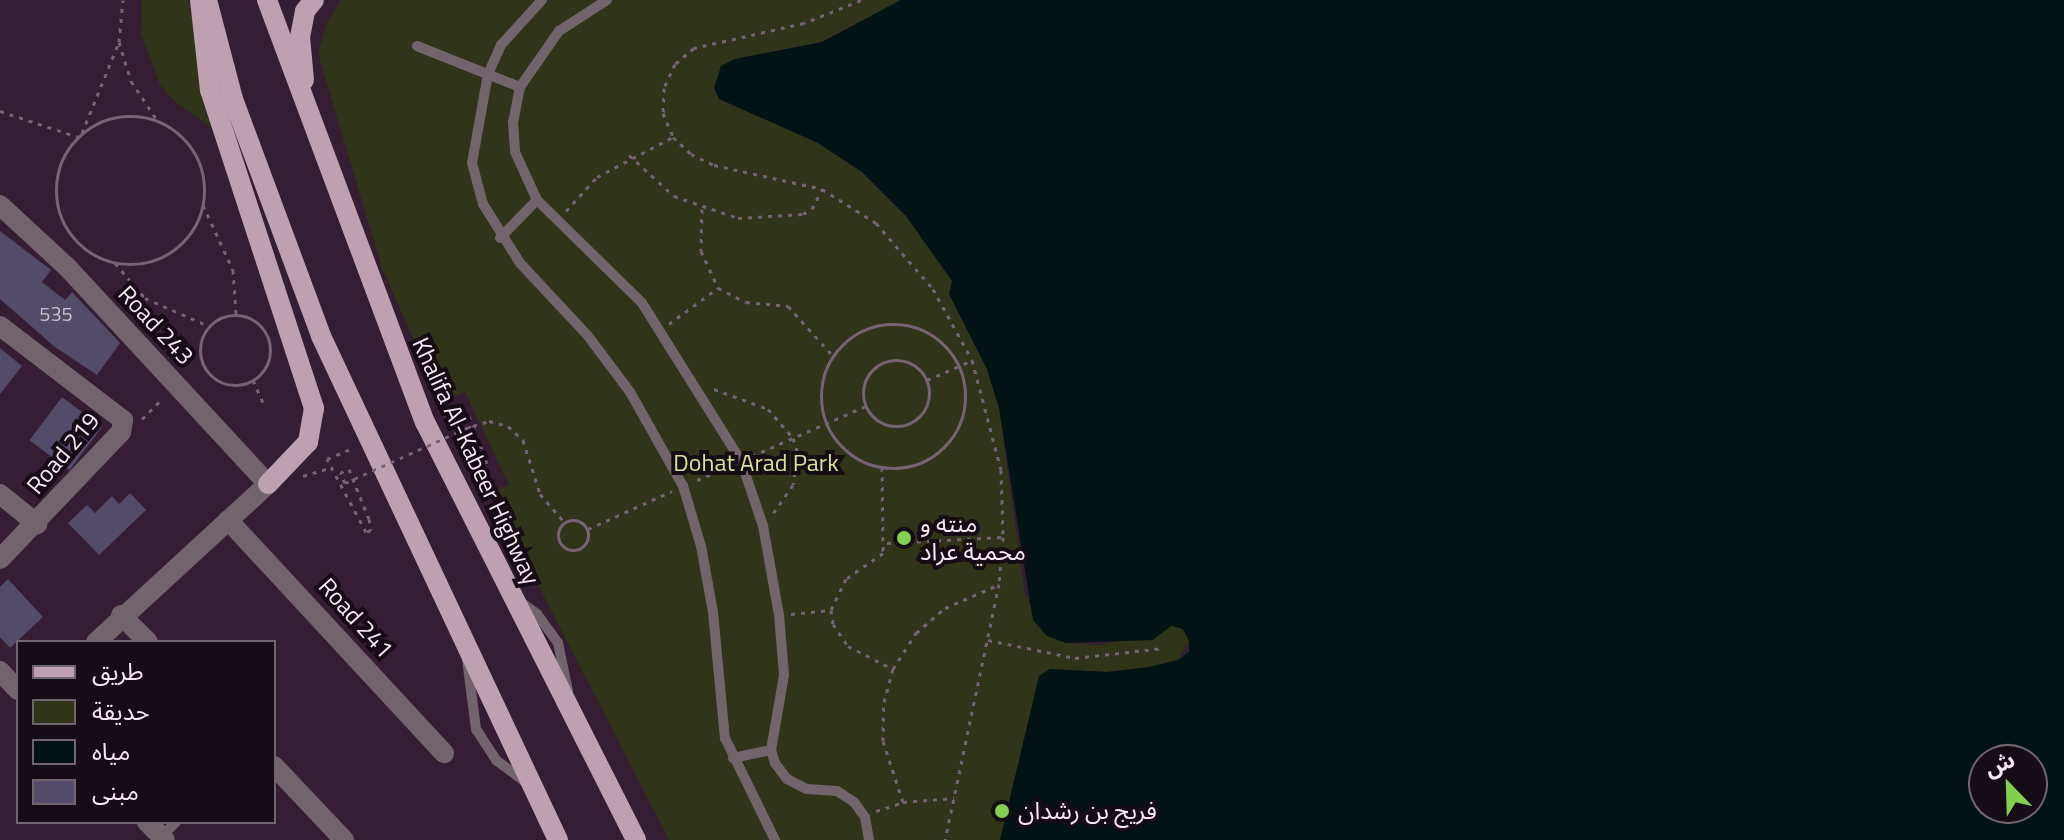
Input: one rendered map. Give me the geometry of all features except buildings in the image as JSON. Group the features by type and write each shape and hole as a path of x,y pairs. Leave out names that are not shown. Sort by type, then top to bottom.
{"main road":[{"path":"200,0 210,90 314,408 308,442 268,484"},
{"path":"207,0 233,99 285,241 368,442 558,840"},
{"name":"Khalifa Al-Kabeer Highway","path":"267,0 309,120 425,422 507,592 636,840"},
{"path":"309,120 300,37 305,11 314,0"}],"street":[{"name":"Road 243","path":"0,205 68,268 268,484"},
{"name":"Road 219","path":"0,326 123,420 121,432 37,524 0,559"},
{"path":"98,640 121,615 268,484"},
{"path":"0,494 37,524"},
{"name":"Road 241","path":"228,520 444,753"},
{"path":"121,615 146,640"},
{"path":"0,671 16,688"},
{"path":"276,768 344,840"}],"lane":[{"path":"542,0 501,45 488,74 472,163 483,204 500,238 588,336 630,392 683,486 701,546 725,738 775,840"},
{"path":"607,0 559,31 520,87 513,122 515,152 537,200 642,303 695,382 741,461 763,526 779,615 784,675 771,750 787,779 807,789 837,791 865,817 869,840"},
{"path":"417,46 520,87"},
{"path":"500,238 537,200"},
{"path":"733,758 771,750"}],"path":[{"path":"119,42 131,81 158,121 180,135 196,155 204,179 203,205 192,231 171,252 144,263 115,263 93,256 62,222 56,177 80,135 119,42 123,0"},
{"path":"861,0 804,23 694,48 675,64 664,88 663,113 673,137 691,154 714,165 822,189 876,223 908,256 933,289 972,360 1001,470 1003,537 999,584 945,840"},
{"path":"0,111 80,135 111,118 158,121"},
{"path":"559,221 597,177 629,155 673,137"},
{"path":"629,155 674,196 702,209 738,218 774,219 812,209 822,189"},
{"path":"203,205 230,260 236,314"},
{"path":"702,209 701,251 718,288 746,302 788,306 833,356"},
{"path":"115,263 145,298 209,326"},
{"path":"661,330 718,288"},
{"path":"236,314 250,318 269,340 264,369 253,380 240,385 212,377 199,352 209,326 236,314"},
{"path":"892,324 932,336 959,367 964,408 954,434 923,461 882,467 842,448 826,423 822,382 833,356 852,337 892,324"},
{"path":"927,380 972,360"},
{"path":"883,362 909,362 927,380 927,405 909,423 883,423 866,406 865,380 883,362"},
{"path":"253,380 264,405"},
{"path":"695,382 768,409 793,438 798,453 793,485 763,526"},
{"path":"121,432 176,385"},
{"path":"425,422 463,409 486,460 486,476 454,422 462,419 467,428"},
{"path":"368,442 327,459 366,532 371,530 369,519 349,469 340,473 345,483 467,428 489,421 508,426 523,440 540,494 564,522"},
{"path":"882,467 885,543 878,561 838,588 831,610 833,624 848,646 893,669"},
{"path":"577,520 588,529 583,548 569,550 559,541 564,522 577,520"},
{"path":"885,543 1003,537"},
{"path":"903,802 883,741 884,702 893,669 916,633 945,608 999,584"},
{"path":"779,615 831,610"},
{"path":"988,640 1075,658 1163,648"},
{"path":"865,817 903,802 954,798"}],"green space":[{"path":"142,0 188,0 216,131 175,102 160,85 141,34"},
{"name":"Dohat Arad Park","path":"341,0 901,0 822,42 735,59 719,99 818,143 862,172 906,216 953,281 950,294 987,369 999,408 1025,594 1047,636 1066,643 1102,645 1171,625 1183,629 1189,641 1178,660 1149,667 1107,672 1050,669 1000,840 669,840 491,493 509,485 465,392 441,402 382,268 318,54 327,22"}],"water":[{"path":"901,0 2064,0 2064,840 1000,840 1039,676 1050,669 1107,672 1149,667 1178,660 1189,652 1189,641 1183,629 1171,626 1153,640 1066,643 1047,636 1033,620 999,408 987,369 949,294 952,281 906,216 862,172 818,143 719,99 714,88 721,66 735,59 822,42"}],"place":[{"name":"منته و محمية عراد","path":"904,538"},
{"name":"فريج بن رشدان","path":"1002,811"}]}
